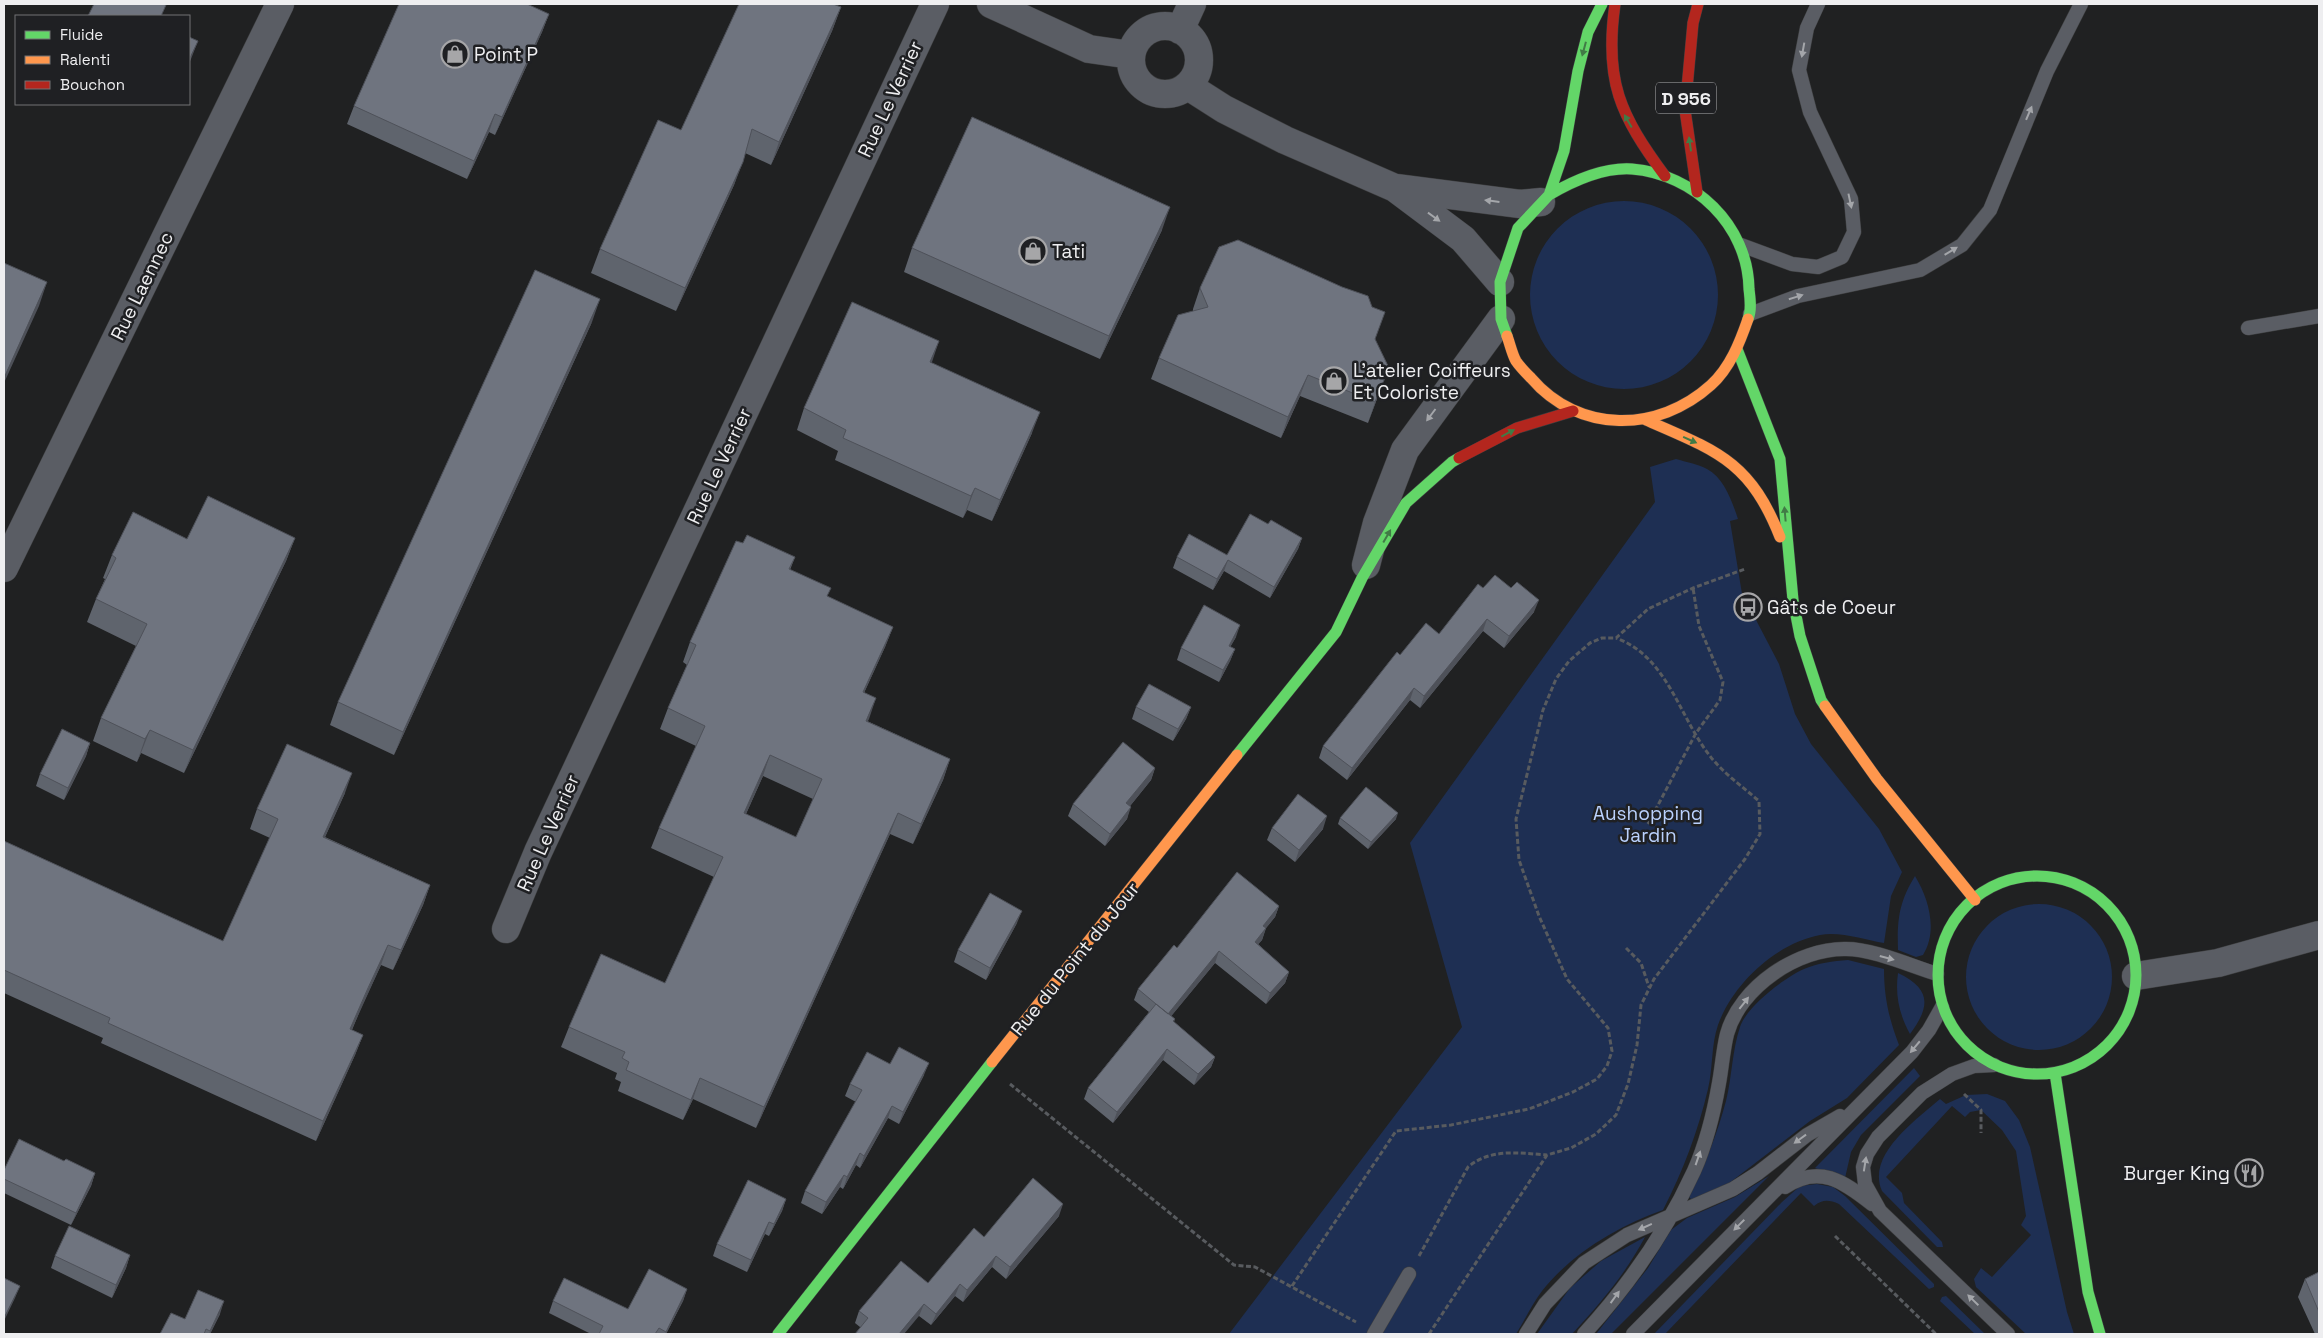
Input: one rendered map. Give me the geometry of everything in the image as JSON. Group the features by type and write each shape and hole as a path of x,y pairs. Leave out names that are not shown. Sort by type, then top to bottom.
{"main road":[{"path":"1545,199 1564,151 1578,71 1588,32 1602,4"},
{"path":"1615,4 1609,49 1614,85 1622,110 1642,146 1665,176"},
{"name":"D 956","path":"1697,192 1686,110 1693,23 1698,4"},
{"path":"1631,169 1665,176 1697,192 1718,210 1741,245 1750,274 1750,314 1737,349 1712,384 1681,407 1646,420 1608,421 1573,411 1542,391 1516,361 1501,319 1500,282 1518,228 1545,199 1568,184 1597,173 1631,169"},
{"path":"1737,349 1780,459 1788,562 1800,636 1821,700 1877,779 1975,900"},
{"name":"Rue du Point du Jour","path":"778,1334 988,1067 1336,632 1362,578 1406,503 1452,462 1517,428 1573,411"},
{"path":"1646,420 1722,455 1743,471 1758,490 1774,518 1788,562"},
{"path":"2023,876 2060,878 2092,892 2123,926 2134,950 2136,976 2134,1002 2118,1033 2084,1062 2055,1073 2020,1074 1994,1065 1961,1040 1942,1007 1937,974 1945,936 1958,914 1975,900 1992,886 2023,876"},
{"path":"2055,1073 2088,1292 2100,1334"}],"street":[{"name":"Rue Laennec","path":"4,568 280,4"},
{"name":"Rue Le Verrier","path":"506,929 538,852 935,4"},
{"path":"991,4 1089,49 1131,55"},
{"path":"1180,30 1192,4"},
{"path":"1168,26 1180,30 1190,37 1198,51 1198,65 1194,79 1188,86 1177,92 1164,95 1151,92 1139,83 1133,72 1131,55 1138,39 1153,28 1168,26"},
{"path":"1188,86 1224,109 1285,140 1395,188 1464,239 1500,282"},
{"path":"1395,188 1520,204 1545,199"},
{"name":"Rue du Point du Jour","path":"1362,578 1377,523 1405,450 1501,319"},
{"path":"2136,976 2218,963 2319,935"}],"lane":[{"path":"1741,245 1792,264 1818,267 1842,257 1854,232 1851,199 1810,112 1799,70 1806,28 1818,4"},
{"path":"1750,314 1798,296 1920,270 1962,245 1990,210 2047,71 2081,4"},
{"path":"2248,328 2319,316"},
{"path":"1584,1334 1605,1311 1632,1274 1670,1216 1694,1170 1709,1127 1719,1086 1727,1034 1741,1006 1762,983 1789,964 1817,951 1847,948 1890,958 1937,974"},
{"path":"1633,1334 1912,1052 1929,1030 1942,1007"},
{"path":"1880,1211 1865,1184 1864,1167 1867,1154 1878,1137 1900,1113 1936,1083 1952,1074 1974,1066 1994,1065"},
{"path":"1526,1334 1544,1304 1584,1263 1627,1235 1733,1190 1758,1173 1807,1134 1832,1122 1870,1094"},
{"path":"1757,1207 1799,1177 1822,1175 1837,1180 1858,1192 1880,1211 2006,1334"},
{"path":"1374,1334 1409,1274"}],"path":[{"path":"1616,638 1648,609 1693,588 1745,569"},
{"path":"1648,824 1696,733 1720,700 1723,682 1699,626 1693,588"},
{"path":"1292,1286 1396,1131 1451,1125 1529,1109 1573,1092 1597,1078 1607,1066 1612,1052 1608,1028 1567,979 1539,916 1519,860 1516,819 1543,710 1556,679 1569,661 1590,643 1602,638 1616,638 1629,643 1656,666 1710,757 1759,801 1760,834 1745,859 1676,947 1641,1005 1637,1045 1628,1084 1616,1115 1596,1134 1571,1148 1547,1155 1489,1154 1468,1167 1409,1274"},
{"path":"1626,948 1641,963 1650,988"},
{"path":"988,1067 1234,1265 1255,1267 1292,1286 1374,1334"},
{"path":"1962,1092 1981,1110 1981,1133"},
{"path":"1429,1334 1547,1155"},
{"path":"1835,1236 1936,1334"}],"green space":[{"path":"1624,201 1660,208 1684,222 1697,235 1711,259 1718,295 1711,331 1697,355 1684,368 1660,382 1624,389 1588,382 1564,368 1551,355 1537,331 1530,295 1537,259 1551,235 1564,222 1588,208"},
{"name":"Aushopping Jardin","path":"1676,459 1707,469 1718,478 1727,491 1738,519 1730,521 1746,618 1755,618 1779,664 1795,714 1811,744 1879,829 1902,872 1891,896 1884,943 1836,934 1820,935 1804,939 1788,947 1758,967 1734,994 1718,1025 1714,1040 1710,1081 1700,1120 1677,1181 1663,1210 1629,1224 1597,1242 1567,1265 1542,1291 1516,1334 1229,1334 1462,1027 1410,843 1655,502 1650,467"},
{"path":"1915,876 1928,905 1931,926 1928,946 1923,955 1916,957 1898,950 1899,920 1902,903"},
{"path":"2039,904 2067,910 2079,916 2090,926 2100,937 2106,949 2112,977 2106,1005 2100,1017 2090,1028 2079,1038 2067,1044 2039,1050 2011,1044 1999,1038 1988,1028 1978,1017 1972,1005 1966,977 1972,949 1978,937 1988,926 1999,916 2011,910"},
{"path":"1848,960 1884,969 1888,1008 1899,1045 1847,1098 1810,1121 1728,1184 1692,1200 1689,1197 1710,1150 1722,1114 1728,1092 1737,1036 1744,1019 1767,993 1796,973 1820,964"},
{"path":"1898,973 1917,985 1924,999 1921,1015 1910,1034 1899,1004 1897,989"},
{"path":"1914,1068 1920,1076 1861,1135 1851,1152 1845,1178 1815,1168"},
{"path":"1987,1094 2005,1101 2019,1120 2030,1147 2067,1312 2074,1334 2026,1334 1976,1287 1974,1279 1981,1268 1992,1277 2031,1235 2021,1225 2026,1216 2016,1151 2002,1130 1981,1110 1970,1112 1965,1117 1952,1106 1886,1177 1902,1193 1904,1203 1942,1242 1943,1247 1937,1247 1882,1191 1879,1178 1881,1164 1896,1139 1907,1128 1940,1099 1946,1104 1966,1095"},
{"path":"1769,1176 1611,1334 1596,1334 1648,1268 1671,1230 1687,1218 1735,1197"},
{"path":"1817,1184 1833,1187 1845,1196 1934,1284 1934,1287 1929,1289 1839,1204 1826,1201 1814,1206 1801,1193 1665,1334 1654,1334 1782,1202 1800,1186"},
{"path":"1645,1237 1630,1263 1612,1288 1572,1334 1537,1334 1570,1288 1601,1261"},
{"path":"1946,1296 1985,1334 1975,1334 1940,1301 1942,1297"}],"building":[{"path":"94,4 166,5 161,15 88,15"},
{"name":"Point P","path":"399,4 527,4 549,14 502,117 495,114 474,161 354,106"},
{"path":"739,4 833,4 841,7 779,142 752,129 743,162 685,288 600,249 658,120 681,130"},
{"path":"190,37 198,41 190,58"},
{"name":"Tati","path":"972,117 1170,207 1109,336 912,248"},
{"path":"1238,240 1342,287 1368,296 1372,307 1385,312 1375,339 1389,368 1375,402 1308,375 1288,417 1159,358 1178,315 1208,307 1200,288 1219,247"},
{"path":"4,263 47,282 4,378"},
{"path":"535,270 600,299 403,732 338,702"},
{"path":"852,302 939,341 930,362 1040,412 1000,500 975,488 971,496 843,438 846,430 804,408"},
{"path":"208,496 295,538 193,750 150,730 145,739 101,718 147,624 96,599 116,558 112,555 133,512 187,539"},
{"path":"1250,514 1268,524 1271,520 1302,538 1274,587 1228,560 1217,579 1177,557 1189,534 1227,555"},
{"path":"747,535 795,557 789,569 831,588 827,596 893,627 863,692 876,698 866,721 950,759 921,824 898,813 764,1107 700,1078 691,1100 626,1070 629,1062 622,1058 625,1052 569,1027 601,954 665,983 723,857 659,828 705,726 668,708 696,645 690,642 736,541 743,543","holes":["770,755 822,779 796,837 744,813"]},
{"path":"1495,575 1511,588 1517,582 1539,600 1509,636 1487,619 1424,696 1414,688 1352,768 1323,746 1397,652 1400,655 1426,623 1439,634 1478,584 1483,588"},
{"path":"1204,605 1240,625 1229,646 1235,649 1223,670 1181,648"},
{"path":"1149,684 1191,707 1178,729 1136,707"},
{"path":"62,729 90,743 68,788 40,774"},
{"path":"1123,742 1155,768 1126,803 1131,807 1110,834 1073,804"},
{"path":"287,744 352,773 323,837 430,885 401,950 388,945 368,988 350,1029 363,1035 323,1121 108,1023 110,1018 4,970 4,841 223,941 278,819 257,809"},
{"path":"1366,787 1398,813 1371,842 1340,818"},
{"path":"1298,794 1327,816 1299,850 1272,828"},
{"path":"1237,872 1279,906 1263,926 1266,928 1255,942 1289,972 1270,993 1219,951 1168,1014 1138,989 1174,945 1177,948"},
{"path":"990,893 1022,911 990,968 958,950"},
{"path":"1156,1004 1175,1019 1173,1021 1215,1057 1198,1074 1167,1049 1117,1112 1088,1088"},
{"path":"899,1047 929,1063 903,1112 892,1106 864,1156 860,1153 847,1177 844,1175 826,1202 805,1191 862,1090 850,1084 867,1052 890,1064"},
{"path":"19,1139 64,1161 66,1159 95,1173 76,1213 4,1179 4,1170"},
{"path":"1033,1178 1063,1204 1010,1267 996,1256 967,1290 960,1284 936,1314 924,1304 899,1334 855,1334 868,1318 859,1311 901,1261 928,1283 974,1228 984,1237"},
{"path":"748,1180 786,1199 774,1224 769,1222 751,1260 717,1244"},
{"path":"69,1226 130,1255 116,1285 55,1256"},
{"path":"649,1269 687,1289 666,1332 659,1328 655,1334 599,1334 603,1326 553,1301 564,1278 628,1309"},
{"path":"2319,1272 2319,1312 2305,1279"},
{"path":"4,1278 20,1286 4,1318"},
{"path":"198,1290 224,1301 210,1331 206,1329 204,1334 160,1334 171,1313 185,1319"}],"traffic: fast":[{"path":"1507,336 1501,319 1500,282 1518,228 1549,195 1564,151 1578,71 1588,32 1602,4"},
{"path":"1549,195 1589,176 1621,169 1655,173 1676,181 1696,192 1728,224 1739,244 1746,266 1750,304 1748,319"},
{"path":"1737,349 1780,459 1793,600 1800,636 1821,700 1825,706"},
{"path":"1237,755 1336,632 1362,578 1406,503 1459,458"},
{"path":"2037,876 2056,878 2075,884 2092,893 2107,905 2119,920 2128,937 2134,956 2136,975 2134,994 2128,1013 2119,1030 2107,1045 2092,1057 2075,1066 2056,1072 2037,1074 2018,1072 1999,1066 1982,1057 1967,1045 1955,1030 1946,1013 1940,994 1938,975 1940,956 1946,937 1955,920 1967,905 1982,893 1999,884 2018,878 2037,876"},
{"path":"778,1334 992,1062"},
{"path":"2055,1073 2088,1292 2100,1334"}],"traffic: slow":[{"path":"1507,336 1513,355 1518,363 1550,396 1572,409 1595,417 1619,420 1643,419 1667,412 1690,401 1711,385 1729,363 1738,346 1748,319"},
{"path":"1646,420 1712,451 1743,475 1769,511 1780,537"},
{"path":"1825,706 1877,779 1975,900"},
{"path":"992,1062 1237,755"}],"traffic: jam":[{"path":"1615,4 1612,55 1614,76 1619,96 1637,134 1665,176"},
{"path":"1697,192 1685,110 1693,23 1698,4"},
{"path":"1459,458 1517,428 1573,411"}],"place":[{"name":"Point P","path":"455,54"},
{"name":"Tati","path":"1033,251"},
{"name":"L’atelier Coiffeurs Et Coloriste","path":"1334,381"},
{"name":"Gâts de Coeur","path":"1748,607"},
{"name":"Burger King","path":"2249,1173"}]}
